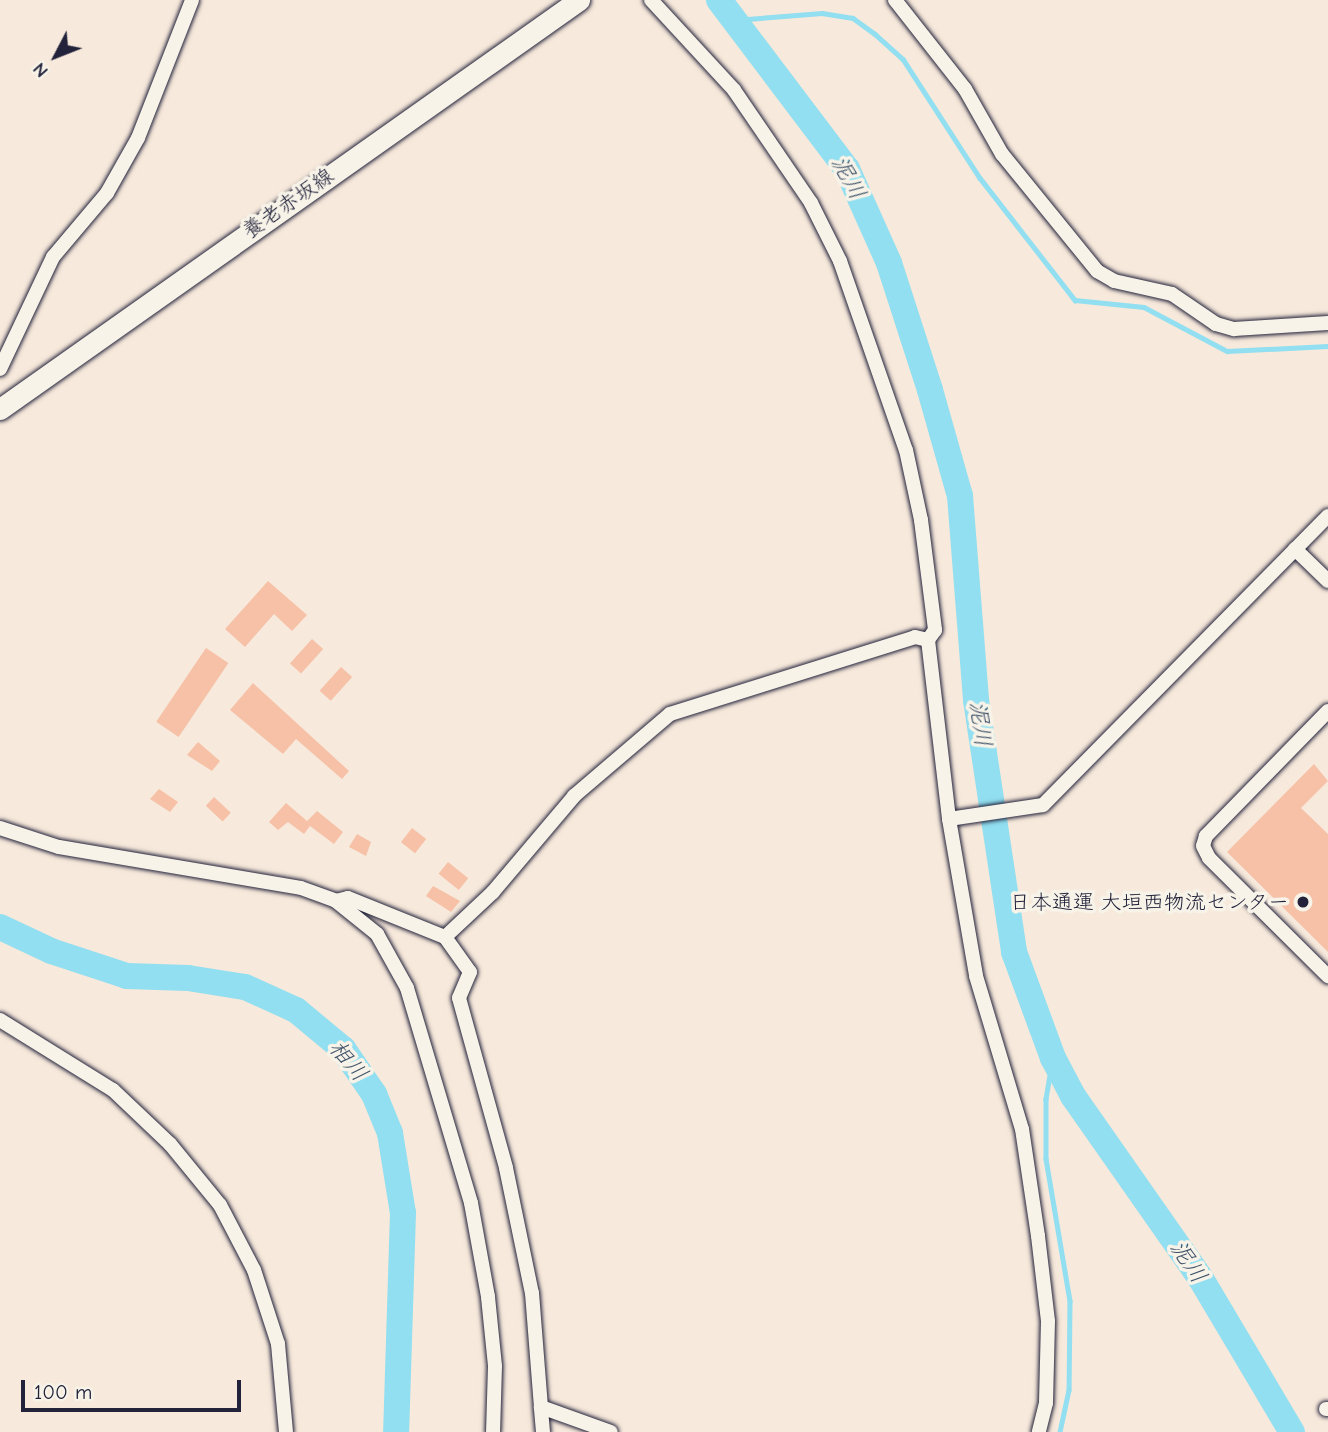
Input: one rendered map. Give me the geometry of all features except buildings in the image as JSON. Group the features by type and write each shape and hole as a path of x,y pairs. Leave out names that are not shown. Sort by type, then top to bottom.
{"main road":[{"name":"養老赤坂線","path":"0,409 579,0"}],"street":[{"path":"0,369 53,257 107,193 138,138 192,0"},
{"path":"651,0 734,90 811,203 840,261 906,450 921,520 935,630 928,640 976,976 1022,1129 1038,1236 1048,1321 1046,1403 1039,1432"},
{"path":"895,0 965,89 1002,154 1097,271 1114,281 1171,294 1216,324 1234,329 1328,323"},
{"path":"954,818 1043,804 1328,516"},
{"path":"1295,548 1328,581"},
{"path":"445,937 493,892 574,796 670,714 915,637 928,640"},
{"path":"1328,711 1206,836 1203,846 1209,858 1328,976"},
{"path":"0,828 59,847 301,888 336,901 363,919 395,959 422,1031 471,1203 488,1297 495,1366 493,1432"},
{"path":"336,901 348,898 445,937 470,972 459,998 506,1168 532,1293 543,1432"},
{"path":"0,1020 113,1090 170,1144 220,1205 254,1270 278,1344 286,1432"},
{"path":"541,1407 611,1432"}],"waterway":[{"name":"泥川","path":"719,0 847,169 889,263 930,390 960,496 976,700 1014,952 1053,1058 1073,1096 1201,1279 1292,1432"},
{"path":"734,20 822,13 853,18 875,34 903,59 980,178 1075,300 1144,307 1227,351 1328,346"},
{"name":"相川","path":"0,927 51,951 127,976 188,978 245,987 296,1010 343,1049 374,1094 390,1133 403,1213 396,1432"},
{"path":"1053,1058 1046,1099 1046,1159 1070,1301 1069,1390 1060,1432"}],"place":[{"name":"日本通運 大垣西物流センター","path":"1303,902"}]}
